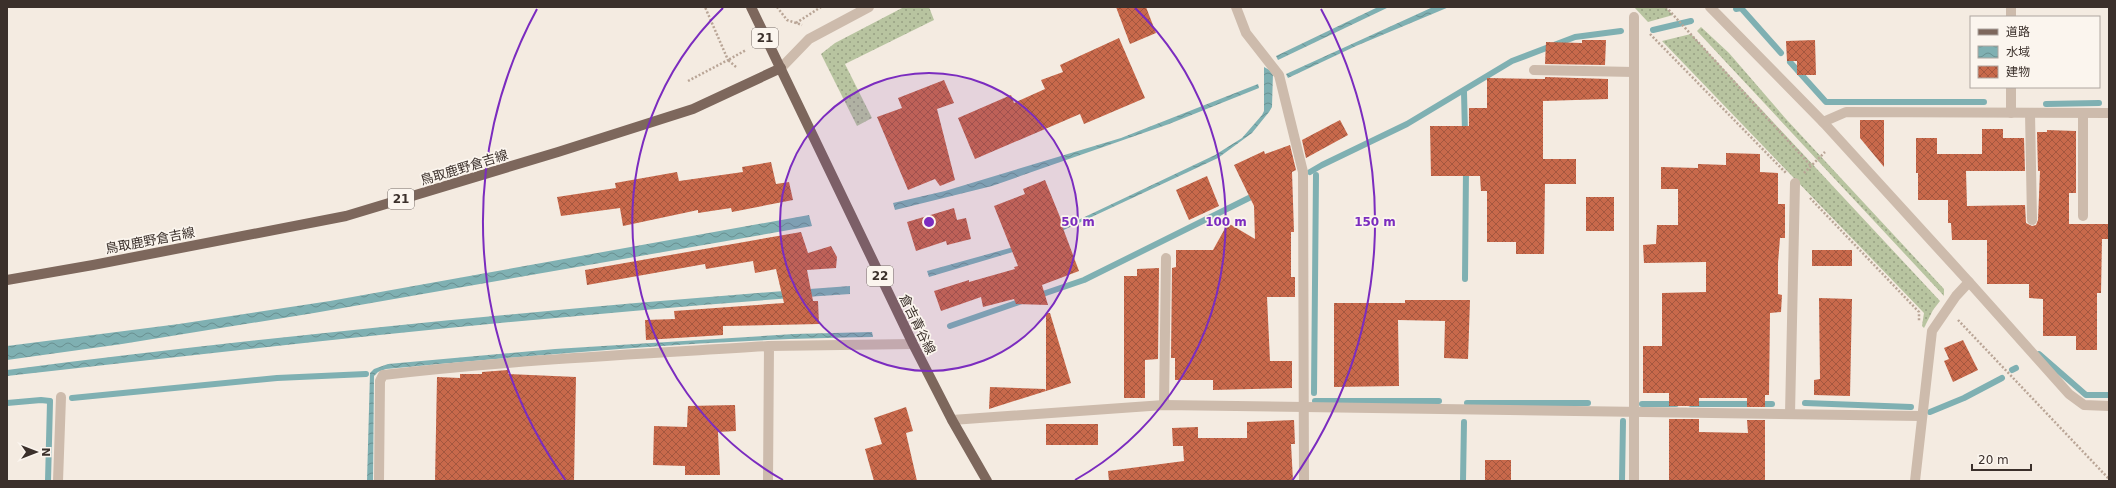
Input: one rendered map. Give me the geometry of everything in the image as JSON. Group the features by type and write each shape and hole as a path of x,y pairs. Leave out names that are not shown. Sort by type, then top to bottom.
{"main road":[{"name":"21","path":"751,7 780,68"},
{"name":"鳥取鹿野倉吉線","path":"7,280 93,265 346,216 693,110 780,68"},
{"name":"倉吉青谷線","path":"780,68 913,344 952,420 987,481"}],"street":[{"path":"780,68 808,39 869,7"},
{"path":"1236,7 1246,33 1279,75 1304,172 1304,481"},
{"path":"1710,7 1823,122 2069,394 2084,405 2109,406"},
{"path":"1634,18 1634,481"},
{"path":"1534,70 1634,72"},
{"path":"2011,88 2011,113"},
{"path":"1823,122 1846,112 2109,114"},
{"path":"2030,113 2032,220"},
{"path":"2083,113 2083,216"},
{"path":"1790,414 1795,183"},
{"path":"1164,405 1166,258"},
{"path":"1915,481 1921,416 1932,331 1947,309 1969,282"},
{"path":"379,481 380,381 382,375 440,368 572,358 769,346 913,344"},
{"path":"768,481 769,346"},
{"path":"58,481 61,397"},
{"path":"952,420 1164,405 1921,416"}],"path":[{"path":"705,7 726,51 728,60 736,67"},
{"path":"777,7 787,20 803,25"},
{"path":"795,23 821,7"},
{"path":"1666,7 1811,166"},
{"path":"688,81 746,50"},
{"path":"1795,183 1825,152"},
{"path":"1947,309 2109,479"}],"green space":[{"path":"904,7 929,7 934,20 845,64 872,118 857,126 821,54 835,43"},
{"path":"1634,7 1665,7 1673,15 1648,22"},
{"path":"1701,27 1729,53 1786,119 1944,289 1944,296 1697,31"},
{"path":"1691,34 1940,301 1933,310 1924,328 1922,326 1924,313 1662,41"}],"water":[{"path":"1378,7 1389,7 1278,60 1276,56"},
{"path":"1433,7 1449,7 1356,46 1288,78 1286,74"},
{"path":"1264,67 1273,72 1272,107 1252,133 1218,158 1023,249 929,277 927,271 1021,245 1051,233 1215,155 1242,138 1262,115 1264,111"},
{"path":"1258,84 1259,88 1169,124 992,186 895,210 893,203 945,191 1121,138"},
{"path":"809,215 812,226 314,313 122,344 7,360 7,346 179,324 330,301"},
{"path":"850,286 850,294 639,310 428,330 7,376 7,370 323,333 534,312"},
{"path":"872,332 873,337 812,338 629,348 386,369 378,372 374,376 373,481 367,481 370,373 374,369 388,364 555,349 794,334"}],"building":[{"path":"1116,7 1146,7 1156,33 1130,44"},
{"path":"1119,38 1145,98 1084,124 1080,114 975,159 958,118 1011,95 1014,103 1045,89 1041,80 1063,72 1060,65"},
{"path":"1582,40 1606,40 1605,65 1545,64 1546,42 1582,43"},
{"path":"1815,40 1816,75 1797,75 1797,61 1787,61 1786,41"},
{"path":"1545,77 1608,79 1608,99 1543,101 1543,159 1576,159 1576,184 1545,184 1544,254 1516,254 1516,242 1487,242 1487,191 1481,191 1480,176 1431,176 1430,126 1469,126 1469,108 1487,108 1487,78 1545,79"},
{"path":"944,80 954,103 937,109 955,180 940,186 935,179 908,190 877,117 902,108 898,98"},
{"path":"1340,120 1348,135 1306,158 1302,140"},
{"path":"1860,120 1884,120 1884,167 1860,138"},
{"path":"1982,129 2003,129 2003,138 2024,138 2025,171 1966,171 1967,206 2025,205 2026,223 2032,226 2036,225 2038,220 2040,171 2038,171 2037,132 2047,132 2047,130 2076,131 2076,193 2069,193 2069,224 2109,224 2109,239 2102,239 2101,293 2097,293 2097,350 2076,350 2076,336 2043,336 2043,299 2029,298 2029,284 1987,284 1987,240 1952,240 1951,223 1948,223 1948,200 1918,200 1916,138 1937,138 1937,154 1982,154"},
{"path":"1290,145 1296,170 1292,172 1294,232 1291,232 1291,277 1295,277 1295,297 1267,297 1270,361 1292,361 1292,388 1213,390 1213,380 1175,380 1175,358 1171,358 1172,268 1176,267 1176,250 1213,250 1228,223 1255,239 1254,206 1234,165 1264,151 1265,154"},
{"path":"1726,153 1760,154 1760,172 1778,173 1778,204 1785,204 1785,238 1780,238 1778,263 1778,294 1782,295 1781,312 1770,313 1769,395 1765,395 1765,407 1747,407 1747,398 1699,398 1699,406 1669,406 1669,393 1643,393 1643,346 1662,346 1662,293 1706,292 1706,262 1644,263 1643,245 1656,244 1657,225 1678,225 1678,189 1661,189 1661,167 1698,168 1698,164 1726,165"},
{"path":"771,162 776,184 789,182 793,200 732,212 731,208 698,213 698,210 623,226 620,208 561,216 557,197 616,188 615,183 677,172 679,181 743,172 742,167"},
{"path":"1207,176 1219,206 1189,220 1176,190"},
{"path":"1045,180 1062,222 1061,223 1079,271 1042,285 1048,305 1016,304 1014,299 983,307 981,297 941,311 934,291 969,280 969,282 1015,269 1014,267 1018,266 994,206 1025,194 1023,189"},
{"path":"1586,197 1614,197 1614,231 1586,231"},
{"path":"954,208 957,220 966,218 971,239 947,245 946,241 916,251 907,222"},
{"path":"801,232 808,253 831,246 837,257 836,268 807,270 813,301 818,301 819,324 723,326 723,335 646,340 645,320 675,319 674,311 784,303 776,269 755,273 753,261 706,269 705,264 587,285 585,270"},
{"path":"1812,250 1852,250 1852,266 1812,266"},
{"path":"1159,268 1158,359 1145,360 1145,398 1124,398 1124,276 1137,276 1137,269"},
{"path":"1819,298 1852,299 1850,396 1814,395 1814,380 1820,379"},
{"path":"1405,300 1470,300 1468,359 1444,358 1445,321 1398,320 1399,386 1334,387 1334,303 1405,303"},
{"path":"1046,313 1050,313 1071,383 1046,391"},
{"path":"1963,340 1978,370 1953,382 1944,361 1949,359 1944,348"},
{"path":"508,370 508,374 576,377 574,481 435,481 437,377 460,378 460,374 482,374 482,372"},
{"path":"990,387 1045,389 1046,391 989,409"},
{"path":"735,405 736,431 718,432 720,475 685,475 685,466 653,465 654,426 687,427 688,406"},
{"path":"906,407 913,431 906,433 917,481 874,481 865,449 882,444 874,418"},
{"path":"1669,419 1699,419 1699,432 1748,433 1747,420 1765,420 1765,481 1669,481"},
{"path":"1294,420 1295,444 1291,444 1293,481 1109,481 1108,471 1184,461 1183,446 1173,446 1172,428 1198,427 1198,438 1247,438 1247,422"},
{"path":"1046,424 1098,424 1098,445 1046,445"},
{"path":"1485,460 1511,460 1511,481 1485,481"}],"waterway":[{"path":"1736,9 1741,8 1781,53"},
{"path":"1653,30 1691,21"},
{"path":"1310,172 1407,124 1512,61 1575,37 1621,31"},
{"path":"1790,62 1826,102 1984,102"},
{"path":"1464,92 1465,133"},
{"path":"2046,104 2099,103"},
{"path":"1465,279 1466,169"},
{"path":"1314,393 1316,175"},
{"path":"1037,296 1084,280 1257,194"},
{"path":"950,326 1022,301"},
{"path":"2037,355 2039,354 2086,395 2109,395"},
{"path":"2012,370 2016,368"},
{"path":"72,398 277,378 366,374"},
{"path":"1930,412 1964,398 2002,378"},
{"path":"7,403 41,400 50,401"},
{"path":"1315,401 1439,401"},
{"path":"48,481 50,402"},
{"path":"1467,403 1588,403"},
{"path":"1805,403 1911,407"},
{"path":"1642,404 1676,404"},
{"path":"1691,404 1772,404"},
{"path":"1622,481 1623,421"},
{"path":"1463,481 1464,422"}]}
